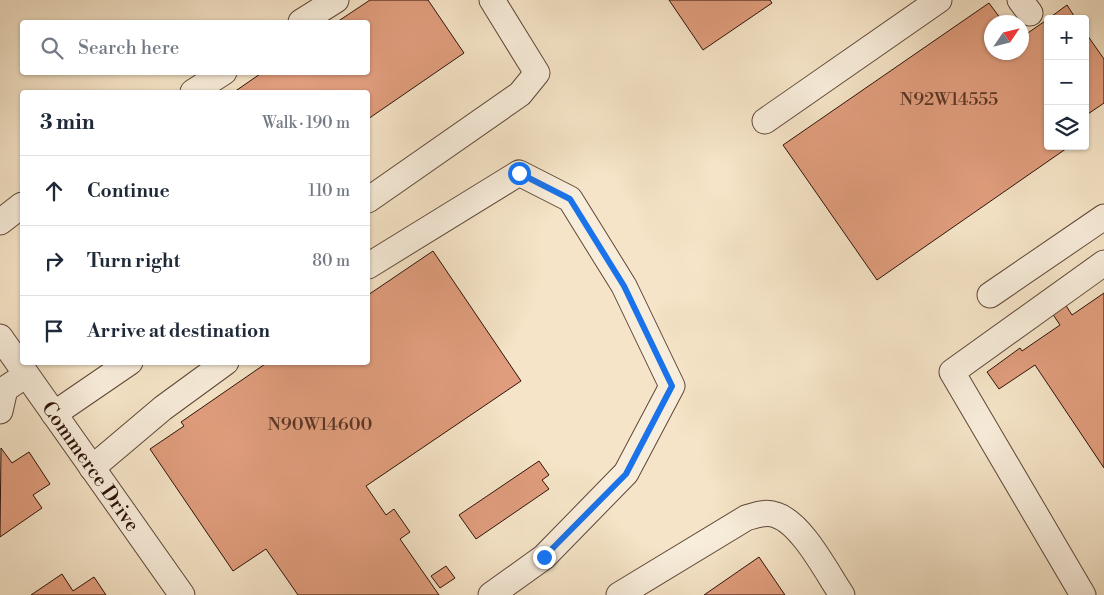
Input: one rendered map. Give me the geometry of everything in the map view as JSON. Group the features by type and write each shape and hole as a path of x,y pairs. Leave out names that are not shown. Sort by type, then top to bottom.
{"street":[{"path":"304,20 336,0"},
{"path":"370,199 520,94 537,73 492,0"},
{"path":"765,121 939,0"},
{"path":"196,90 219,75"},
{"path":"370,265 519,173 570,199 624,286 672,386 626,474 544,557 491,595"},
{"path":"0,222 20,207"},
{"path":"990,296 1104,217"},
{"path":"1083,595 952,372 1104,263"},
{"name":"Commerce Drive","path":"0,337 182,595"},
{"path":"54,414 126,365"},
{"path":"92,468 163,408 222,365"},
{"path":"0,411 5,389 26,375"},
{"path":"619,595 746,518 761,513 776,515 790,523 801,534 842,595"}],"building":[{"path":"370,0 428,0 464,53 370,118 370,90 237,90 259,75 370,75 370,20 340,20"},
{"path":"669,0 770,0 772,3 703,50"},
{"path":"989,3 998,15 984,15 984,60 1029,60 1029,32 1044,22 1044,150 1064,150 877,280 783,145"},
{"path":"1067,5 1073,15 1053,15"},
{"path":"1089,38 1104,59 1104,103 1089,113"},
{"path":"433,251 521,381 366,486 386,515 394,509 410,532 400,539 439,595 298,595 266,549 233,571 150,449 184,426 181,422 264,365 370,365 370,294"},
{"path":"1104,293 1104,468 1035,365 999,389 987,372 1020,348 1022,351 1060,325 1052,313 1065,304 1072,315"},
{"path":"1,448 12,463 29,452 50,484 33,495 42,508 0,537"},
{"path":"539,461 549,475 542,480 549,489 476,539 459,515"},
{"path":"759,557 785,595 704,595"},
{"path":"446,566 455,578 440,588 431,576"},
{"path":"62,574 73,591 94,577 106,595 31,595"}],"route":[{"path":"519,173 570,199 624,286 672,386 626,474 544,557"}]}
